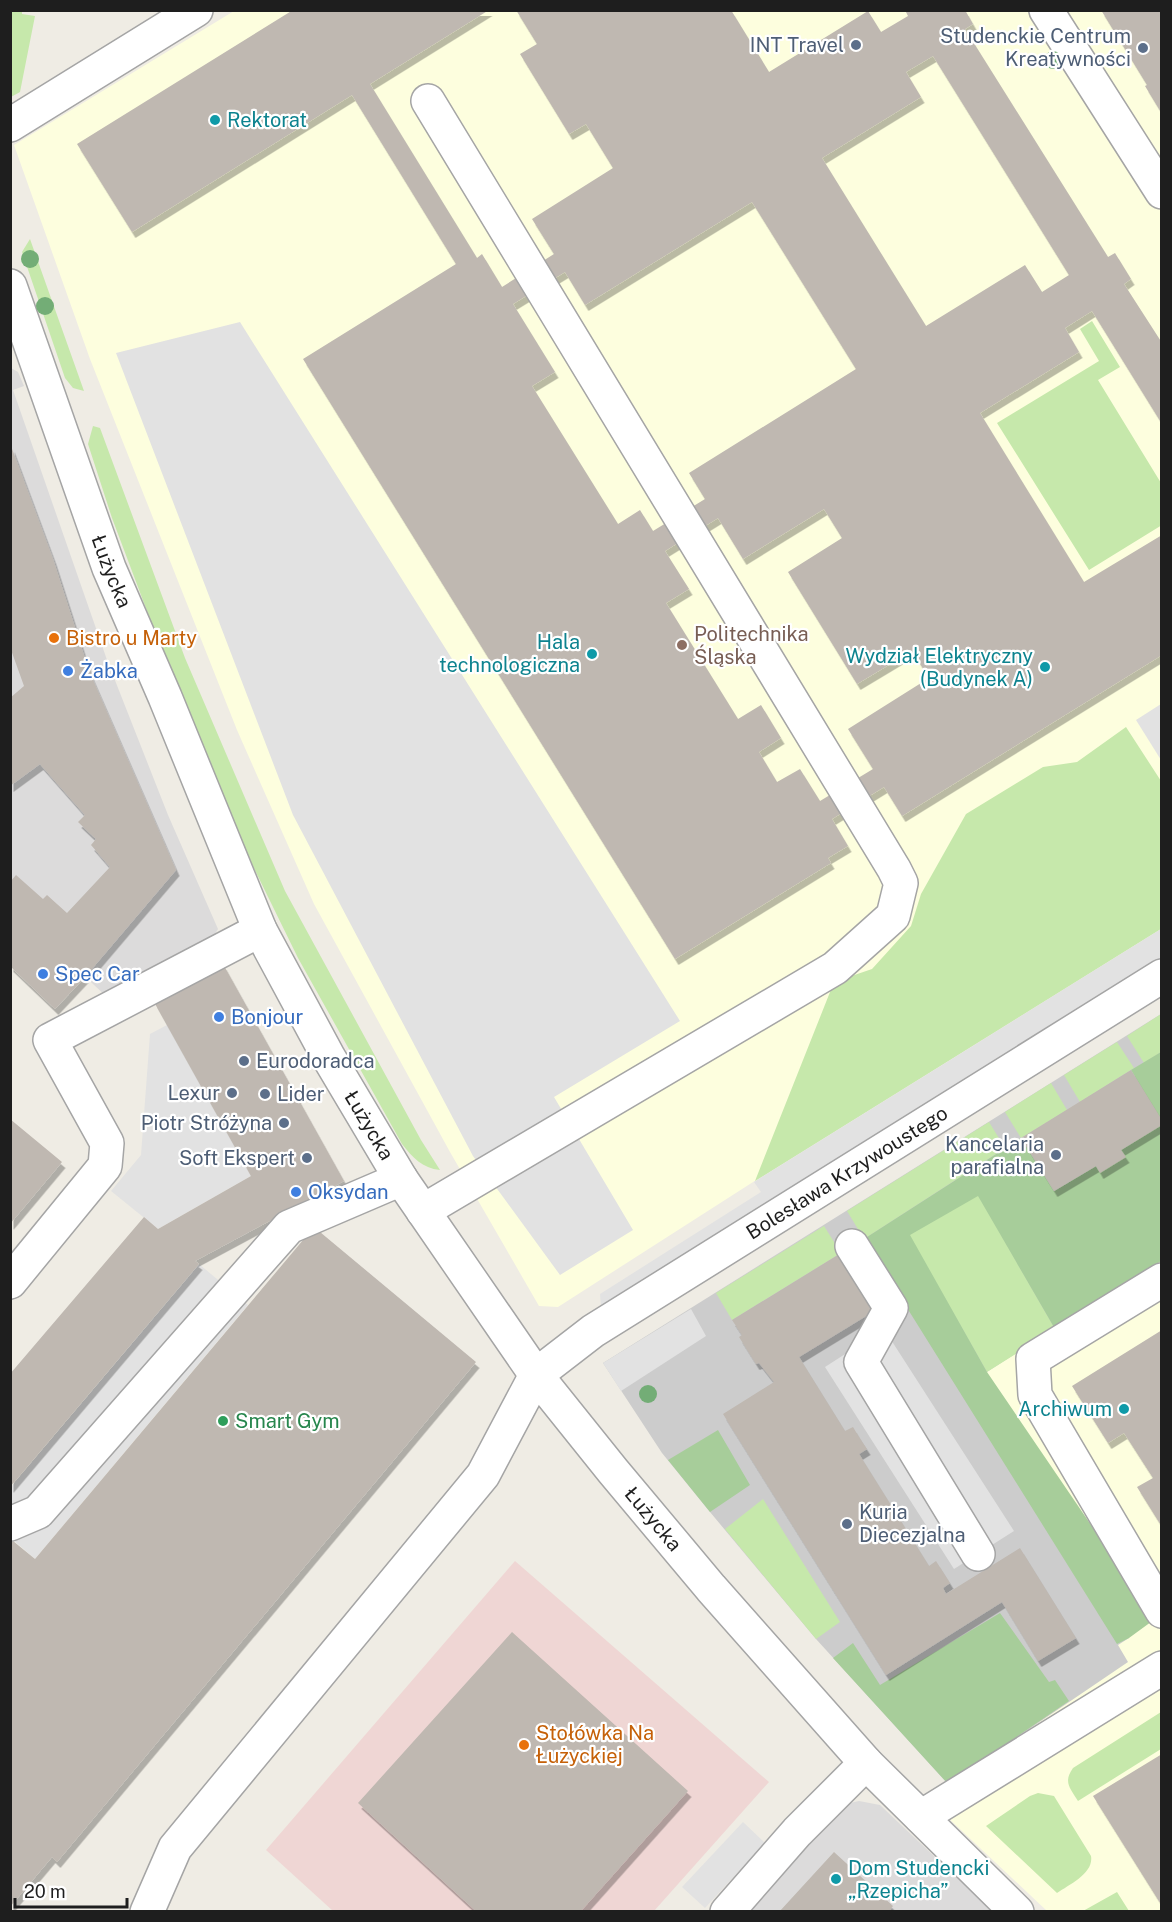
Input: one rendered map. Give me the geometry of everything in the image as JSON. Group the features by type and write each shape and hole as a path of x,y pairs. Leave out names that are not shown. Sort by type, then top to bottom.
{"street":[{"path":"10,125 196,10"},
{"path":"1046,10 1161,192"},
{"path":"423,1211 835,968 893,916 901,883 429,101"},
{"name":"Łużycka","path":"10,286 17,328 109,568 165,697 260,930 329,1058 401,1179 536,1375 711,1588 866,1763 1017,1911"},
{"path":"10,1282 105,1166 107,1143 50,1040 260,930"},
{"name":"Bolesława Krzywoustego","path":"536,1375 593,1331 1161,976"},
{"path":"10,1524 38,1512 290,1227 401,1179"},
{"path":"852,1246 891,1308 861,1362 978,1554"},
{"path":"1161,1280 1033,1359 1035,1395 1161,1611"},
{"path":"147,1911 175,1848 483,1475 536,1375"},
{"path":"921,1818 1161,1668"},
{"path":"727,1911 797,1832 866,1763"}],"shaded area":[{"name":"Politechnika Śląska","path":"234,11 1161,11 1161,929 806,1148 558,1307 539,1306 450,1152 314,904 237,730 90,359 14,145"},
{"path":"240,322 680,1021 554,1097 633,1230 560,1275 473,1156 293,815 116,353"},
{"path":"11,368 18,372 24,386 13,390 107,660 168,815 218,929 215,934 109,999 11,907"},
{"path":"1161,704 1161,760 1136,720"},
{"path":"1161,929 1161,960 601,1308 600,1294 761,1192 754,1182"},
{"path":"1161,1014 1161,1261 971,1382 1129,1638 1118,1645 1128,1662 948,1784 816,1639 710,1512 662,1453 603,1363"},
{"path":"167,1025 251,1176 158,1229 111,1191 141,1155 150,1034"},
{"path":"1161,1261 1161,1911 1047,1911 927,1798 1117,1644 1129,1638 971,1382"},
{"path":"199,1264 248,1305 35,1559 11,1538 11,1487"},
{"path":"691,1309 706,1336 621,1391 603,1363"},
{"path":"884,1329 1014,1531 954,1569 825,1367"},
{"path":"515,1561 769,1782 654,1911 333,1911 266,1850"},
{"path":"859,1801 880,1805 992,1911 746,1912 839,1811 850,1803"},
{"path":"743,1822 765,1843 705,1908 682,1887"}],"green space":[{"path":"11,10 35,16 20,92 11,97"},
{"path":"30,239 84,391 73,388 65,378 22,252"},
{"path":"1092,321 1120,367 1098,380 1161,483 1162,525 1089,570 997,423 1099,361 1080,329"},
{"path":"93,426 100,428 185,658 285,891 421,1140 440,1170 418,1162 402,1144 298,958 246,852 191,728 112,518 88,444"},
{"path":"1126,727 1161,781 1161,929 755,1181 834,982 872,969 911,926 921,894 966,814 1043,767 1077,762"},
{"path":"1161,1014 1161,1052 1144,1063 1127,1036"},
{"path":"1117,1042 1134,1068 1080,1102 1064,1075"},
{"path":"1161,1052 1161,1120 1131,1070"},
{"path":"1051,1083 1067,1110 1021,1138 1005,1112"},
{"path":"989,1122 1005,1148 864,1239 847,1211"},
{"path":"1161,1125 1161,1261 1055,1329 978,1196 910,1235 987,1372 1155,1619 1117,1644 864,1239 1021,1138 1054,1191 1096,1166 1100,1172 1125,1157 1121,1150"},
{"path":"978,1195 1055,1329 987,1372 909,1235"},
{"path":"824,1226 841,1253 732,1320 716,1293"},
{"path":"718,1430 750,1485 710,1512 668,1460"},
{"path":"763,1499 840,1622 816,1639 725,1529"},
{"path":"1000,1613 1049,1682 1055,1680 1069,1701 948,1784 833,1658 853,1643 880,1685"},
{"path":"1161,1712 1161,1749 1078,1801 1068,1781 1073,1768"},
{"path":"1038,1793 1054,1796 1091,1856 1089,1868 1085,1873 1057,1893 986,1826"},
{"path":"1117,1892 1129,1911 1083,1911"}],"building":[{"path":"293,10 489,10 370,84 477,258 482,254 502,287 554,254 532,219 613,168 586,124 569,134 520,54 537,44 516,10 731,10 769,72 868,11 881,32 908,16 905,10 965,10 973,24 965,29 1108,257 1115,253 1131,279 1124,284 1162,343 1162,424 1092,311 1065,328 1079,352 980,413 1084,582 1162,535 1162,655 902,816 884,787 832,819 848,846 828,858 831,863 675,959 303,359 456,264 352,95 132,232 77,144","holes":["933,56 1069,275 1042,292 1025,265 926,326 822,158 921,97 906,72","752,202 856,369 689,473 705,499 653,531 640,510 618,524 532,386 555,372 513,304 565,272 585,305","824,509 842,538 788,572 857,684 912,651 929,678 848,729 873,769 820,801 800,769 777,782 759,752 781,738 761,705 738,719 666,603 689,589 665,551 718,518 743,559"]},
{"name":"Studenckie Centrum Kreatywności","path":"1101,10 1162,10 1162,114 1145,86 1147,85"},
{"path":"11,446 53,559 89,671 176,870 55,1009 10,966 10,882 16,875 43,899 47,895 67,913 110,867 91,845 96,839 78,822 85,815 40,764 10,786 10,698 24,686 10,647"},
{"path":"223,964 344,1181 195,1261 199,1264 10,1487 10,1374 144,1217 158,1229 251,1176 154,1002"},
{"path":"1131,1070 1162,1120 1162,1125 1121,1150 1126,1157 1100,1173 1096,1166 1054,1191 1021,1138"},
{"path":"10,1119 62,1162 10,1224"},
{"path":"314,1227 476,1362 57,1862 52,1857 10,1907 10,1544 13,1541 35,1559"},
{"name":"Kuria Diecezjalna","path":"841,1253 876,1310 799,1357 845,1431 853,1427 867,1449 859,1454 929,1566 936,1561 950,1583 943,1588 946,1594 1020,1548 1076,1638 1038,1661 1002,1602 886,1675 723,1414 774,1382 759,1363 756,1364 739,1337 742,1335 732,1320"},
{"name":"Archiwum","path":"1162,1330 1162,1527 1137,1487 1153,1478 1124,1433 1108,1443 1072,1386"},
{"name":"Stołówka Na Łużyckiej","path":"512,1632 688,1791 580,1912 477,1912 358,1803"},
{"path":"1162,1754 1162,1906 1093,1796"},
{"name":"Dom Studencki „Rzepicha”","path":"834,1852 893,1906 888,1912 779,1912"}],"place":[{"name":"INT Travel","path":"856,45"},
{"name":"Studenckie Centrum Kreatywności","path":"1143,48"},
{"name":"Rektorat","path":"215,120"},
{"name":"Bistro u Marty","path":"54,638"},
{"name":"Politechnika Śląska","path":"682,645"},
{"name":"Hala technologiczna","path":"592,654"},
{"name":"Wydział Elektryczny (Budynek A)","path":"1045,667"},
{"name":"Żabka","path":"68,671"},
{"name":"Spec Car","path":"43,974"},
{"name":"Bonjour","path":"219,1017"},
{"name":"Eurodoradca","path":"244,1061"},
{"name":"Lexur","path":"232,1093"},
{"name":"Lider","path":"265,1094"},
{"name":"Piotr Stróżyna","path":"284,1123"},
{"name":"Kancelaria parafialna","path":"1056,1155"},
{"name":"Soft Ekspert","path":"307,1158"},
{"name":"Oksydan","path":"296,1192"},
{"name":"Archiwum","path":"1124,1409"},
{"name":"Smart Gym","path":"223,1421"},
{"name":"Kuria Diecezjalna","path":"847,1524"},
{"name":"Stołówka Na Łużyckiej","path":"524,1745"},
{"name":"Dom Studencki „Rzepicha”","path":"836,1879"}]}
